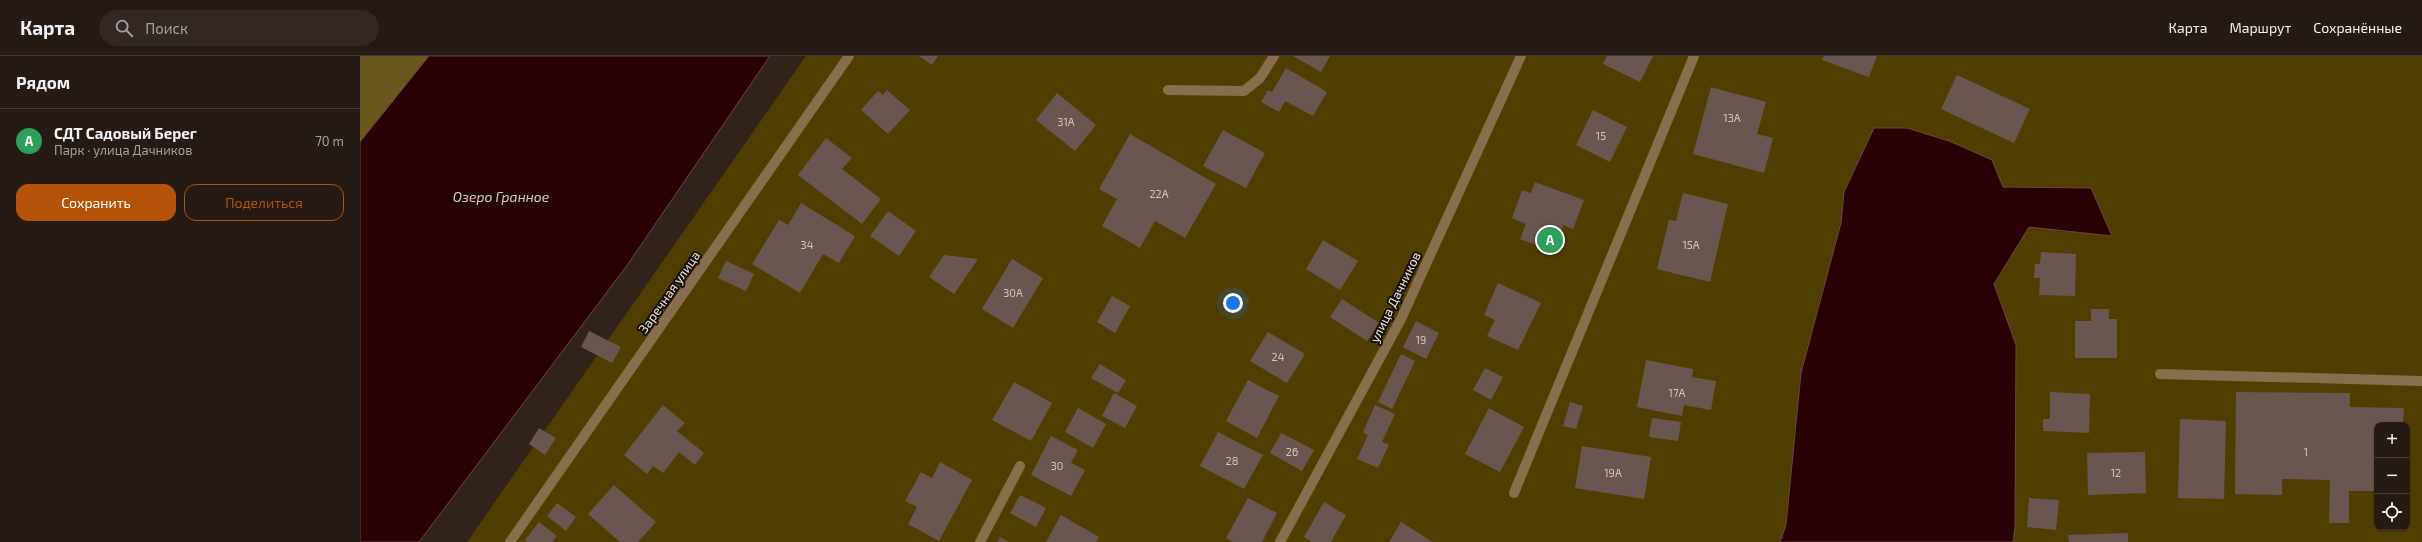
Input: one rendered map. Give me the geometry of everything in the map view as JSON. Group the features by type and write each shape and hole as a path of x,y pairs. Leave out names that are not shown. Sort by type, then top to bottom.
{"street":[{"name":"Заречная улица","path":"510,542 849,56"},
{"path":"1168,90 1244,91 1260,78 1274,56"},
{"name":"улица Дачников","path":"1280,542 1401,319 1521,56"},
{"path":"1514,493 1694,56"},
{"path":"2160,374 2422,381"},
{"path":"980,542 1020,466"}],"shaded area":[{"path":"360,56 429,56 360,142"},
{"path":"806,56 2422,56 2422,542 467,542"}],"water":[{"name":"Озеро Гранное","path":"429,56 770,56 628,264 419,542 360,542 360,142"},
{"path":"1874,128 1907,128 1949,141 1992,160 2003,187 2091,188 2112,236 2029,227 1994,284 2016,345 2015,527 2013,542 1780,542 1786,525 1801,373 1841,223 1844,192"}],"building":[{"path":"919,56 938,56 932,65"},
{"path":"1293,56 1330,56 1321,72"},
{"path":"1607,56 1653,56 1640,82 1603,64"},
{"path":"1824,56 1877,56 1869,77 1822,60"},
{"path":"1286,68 1327,92 1313,116 1285,101 1279,112 1261,102 1268,90 1272,92"},
{"path":"1957,75 2030,109 2014,143 1941,109"},
{"path":"1711,87 1766,102 1757,134 1773,138 1764,173 1693,154"},
{"path":"887,90 910,110 888,134 861,110 878,91 883,95"},
{"path":"1057,93 1096,125 1075,151 1036,120"},
{"path":"1593,110 1627,127 1610,162 1576,145"},
{"path":"1223,130 1265,153 1246,188 1203,166"},
{"path":"1130,134 1216,184 1185,238 1155,221 1140,248 1102,226 1117,199 1099,189"},
{"path":"826,138 852,158 842,169 881,199 862,224 798,175"},
{"path":"1535,182 1584,200 1573,229 1563,225 1558,241 1551,238 1547,249 1520,239 1526,224 1512,218 1522,190 1531,193"},
{"path":"1683,193 1728,204 1710,282 1657,269 1669,220 1676,221"},
{"path":"801,203 855,236 839,263 823,254 800,293 752,264 779,220 788,225"},
{"path":"888,211 916,231 899,256 870,236"},
{"path":"1323,240 1358,261 1340,290 1306,269"},
{"path":"2041,252 2076,254 2075,296 2039,295 2040,278 2034,278 2035,264 2040,264"},
{"path":"944,255 978,259 954,294 929,277"},
{"path":"1012,259 1043,278 1013,328 982,309"},
{"path":"726,261 754,274 746,291 718,278"},
{"path":"1498,283 1541,303 1518,350 1487,336 1495,320 1484,315"},
{"path":"1112,296 1130,306 1115,333 1097,322"},
{"path":"1342,299 1379,323 1367,341 1330,317"},
{"path":"2091,309 2109,309 2109,319 2117,319 2117,358 2075,358 2075,321 2091,321"},
{"path":"1416,321 1439,333 1426,359 1403,347"},
{"path":"589,331 621,347 612,363 581,347"},
{"path":"1268,332 1305,354 1287,383 1250,361"},
{"path":"1401,354 1415,361 1392,409 1378,402"},
{"path":"1646,360 1693,369 1692,377 1716,381 1711,410 1684,405 1682,416 1637,407"},
{"path":"1100,364 1126,380 1118,393 1091,378"},
{"path":"1485,368 1503,377 1491,400 1473,390"},
{"path":"1248,380 1279,396 1257,438 1226,421"},
{"path":"1014,382 1052,403 1031,441 992,420"},
{"path":"2050,392 2090,394 2089,433 2043,431 2043,419 2050,419"},
{"path":"2236,392 2350,393 2350,407 2404,408 2403,422 2374,422 2374,491 2349,491 2349,523 2329,523 2330,480 2282,479 2282,495 2235,494"},
{"path":"1114,393 1137,406 1125,428 1102,416"},
{"path":"1570,402 1583,406 1576,429 1563,426"},
{"path":"663,405 685,423 677,431 704,453 695,465 679,452 663,473 653,466 647,474 624,455"},
{"path":"1375,405 1395,414 1382,442 1389,445 1378,468 1357,459 1368,435 1363,432"},
{"path":"1078,408 1106,424 1093,448 1065,432"},
{"path":"1489,408 1524,427 1500,472 1465,454"},
{"path":"1652,418 1681,422 1678,441 1649,437"},
{"path":"2180,419 2226,421 2224,499 2178,498"},
{"path":"539,428 556,438 545,455 529,444"},
{"path":"1218,432 1263,455 1244,489 1200,466"},
{"path":"1281,433 1314,450 1302,471 1270,453"},
{"path":"1051,436 1078,450 1071,463 1085,470 1071,496 1031,475"},
{"path":"1582,446 1651,457 1644,499 1575,488"},
{"path":"2145,452 2146,493 2088,495 2087,453"},
{"path":"940,462 972,480 939,541 908,524 917,507 905,501 921,472 932,478"},
{"path":"614,485 656,522 638,542 620,542 588,514"},
{"path":"1020,495 1046,508 1036,527 1010,513"},
{"path":"1248,498 1277,513 1262,542 1233,542 1226,538"},
{"path":"2029,498 2059,500 2056,530 2027,527"},
{"path":"1324,502 1346,515 1331,542 1312,542 1304,537"},
{"path":"557,503 576,517 566,531 547,516"},
{"path":"1061,515 1099,537 1096,542 1046,542"},
{"path":"539,522 557,536 552,542 527,542 525,540"},
{"path":"1401,522 1433,542 1389,542"},
{"path":"2128,533 2128,542 2069,542 2068,535"},
{"path":"1000,537 1009,542 998,542"}],"place":[{"name":"СДТ Садовый Берег","path":"1550,240"}]}
